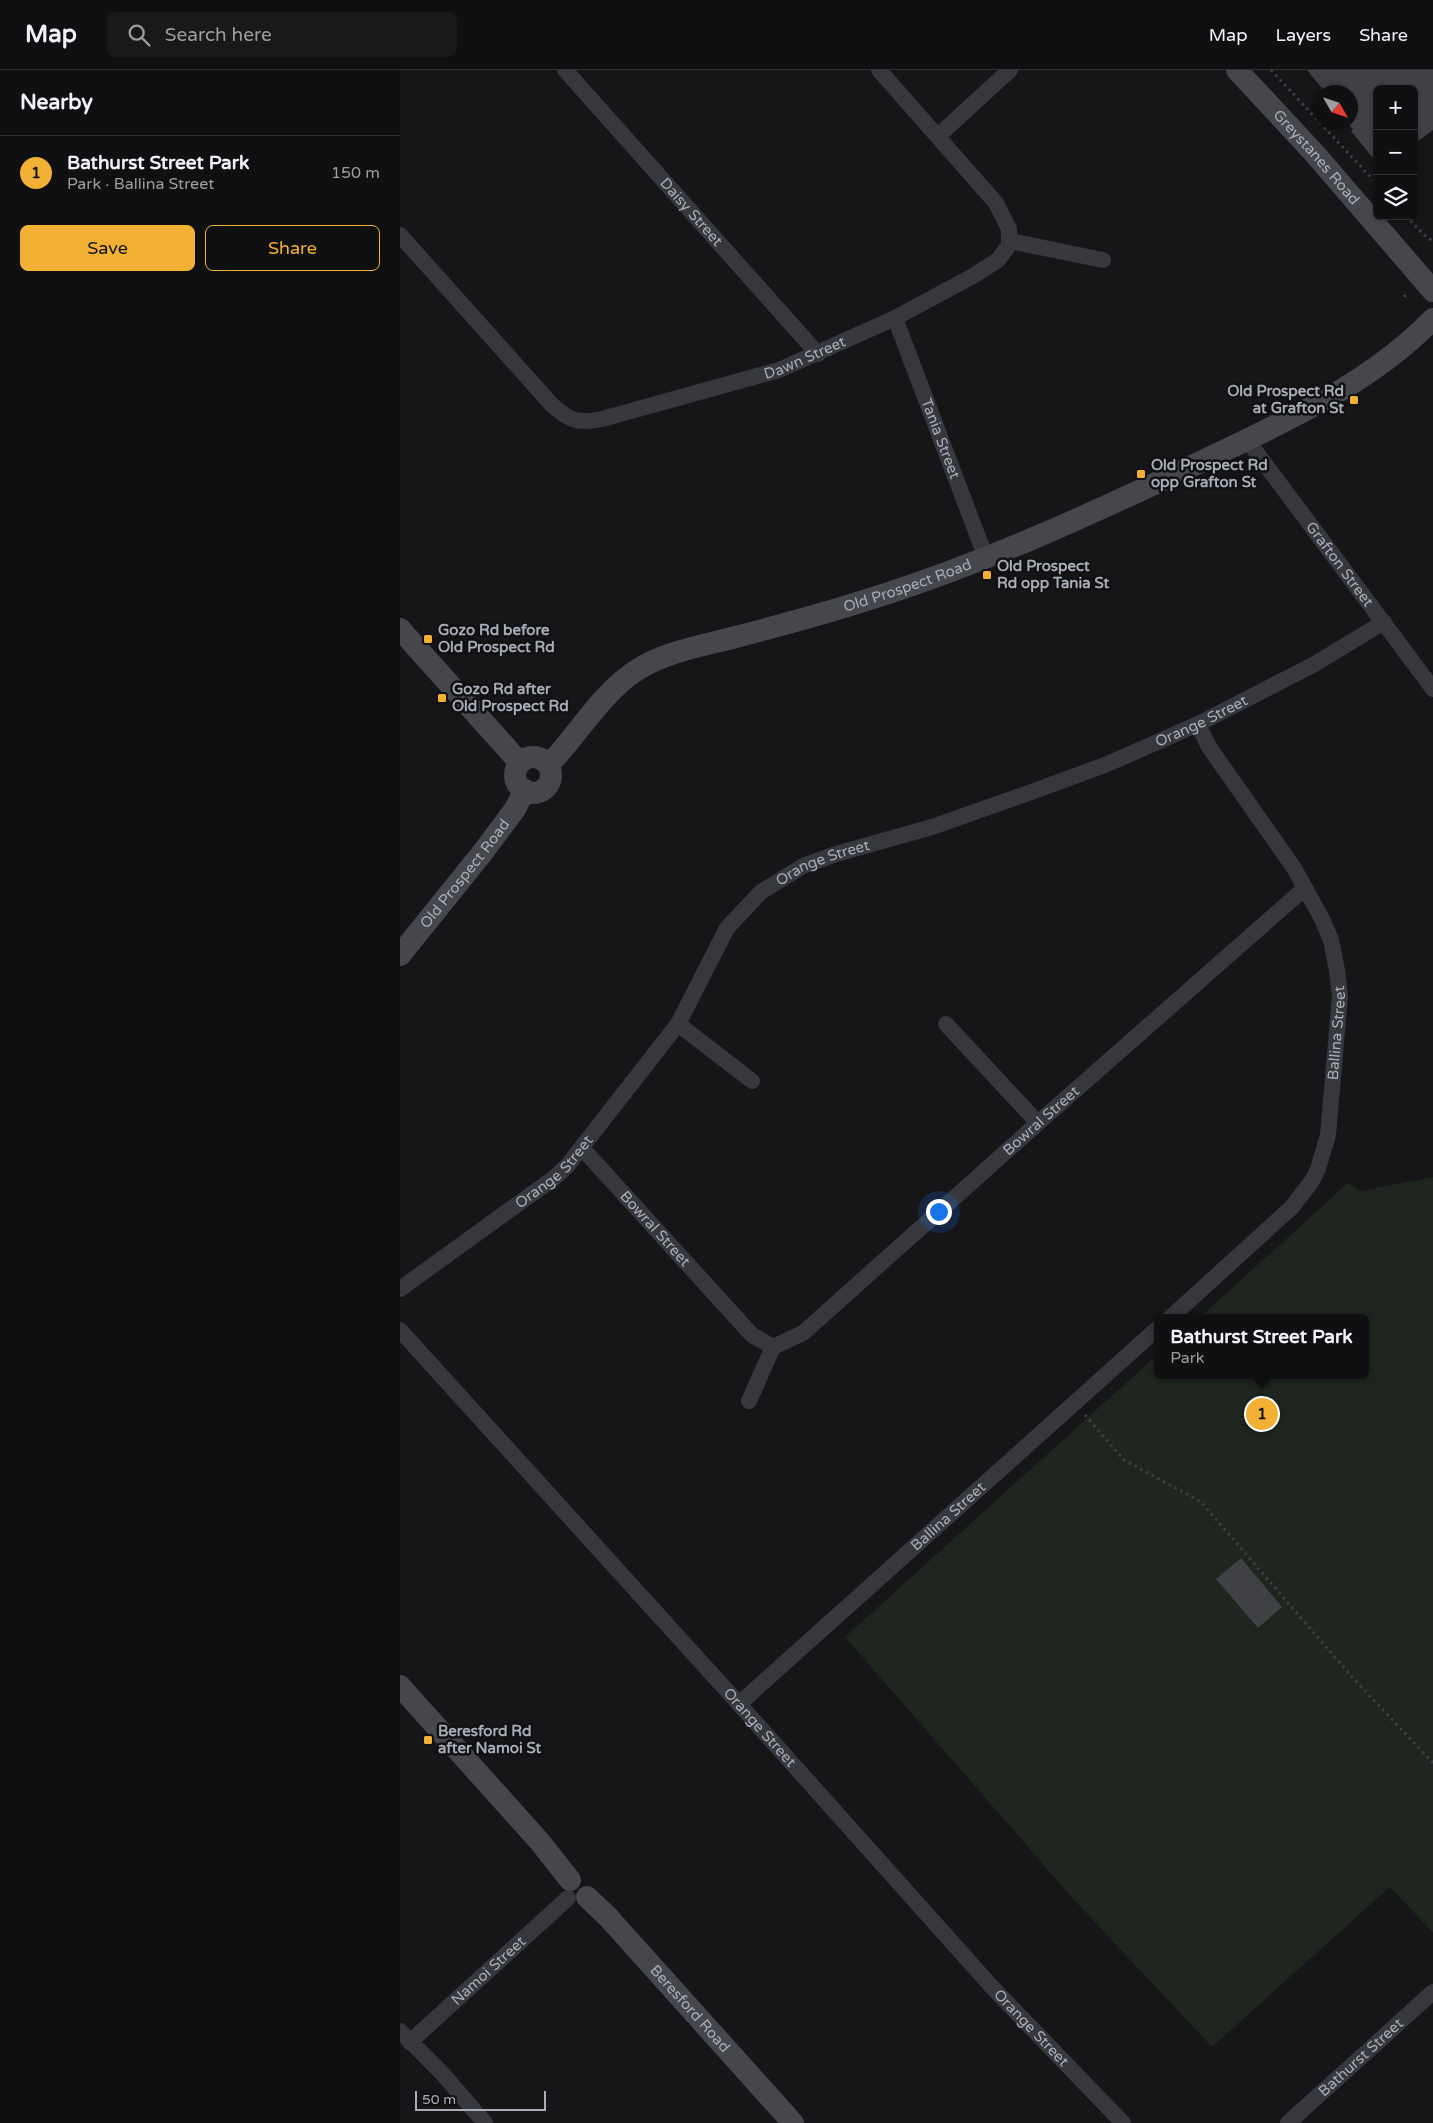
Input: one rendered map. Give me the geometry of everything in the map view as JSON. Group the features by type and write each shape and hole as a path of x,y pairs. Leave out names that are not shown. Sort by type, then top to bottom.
{"main road":[{"name":"Greystanes Road","path":"1237,70 1315,154 1433,292"},
{"name":"Old Prospect Road","path":"547,763 556,757 614,690 630,675 650,663 681,651 856,603 986,558 1123,500 1247,440 1320,402 1372,372 1407,344 1433,319"},
{"path":"400,629 520,763"},
{"path":"534,757 547,763 551,775 547,786 536,792 525,790 519,786 516,778 516,768 520,763 525,759 534,757"},
{"name":"Old Prospect Road","path":"400,955 484,852 515,809 525,790"},
{"name":"Beresford Road","path":"400,1686 540,1842 575,1892 608,1917 793,2123"}],"street":[{"name":"Daisy Street","path":"565,70 818,354"},
{"path":"879,70 999,208 1009,229 1010,241 1103,260"},
{"path":"938,136 1010,70"},
{"name":"Dawn Street","path":"400,235 552,405 565,416 573,428 770,373 818,354 895,318 984,269 1003,255 1010,241"},
{"name":"Tania Street","path":"895,318 986,558"},
{"name":"Grafton Street","path":"1247,440 1433,689"},
{"name":"Orange Street","path":"400,1290 554,1178 582,1148 678,1024 727,928 761,892 803,866 836,854 932,827 1105,765 1198,724 1312,665 1384,622"},
{"name":"Ballina Street","path":"1174,1314 1277,1222 1292,1207 1312,1181 1324,1155 1328,1135 1340,996 1340,982 1330,940 1305,888 1294,868 1208,747 1198,724"},
{"name":"Bowral Street","path":"582,1148 752,1335 773,1347 803,1333 1305,888"},
{"path":"678,1024 752,1081"},
{"path":"946,1024 1038,1123"},
{"name":"Orange Street","path":"400,1330 992,1987 1123,2123"},
{"name":"Ballina Street","path":"739,1704 1154,1332"},
{"path":"749,1401 773,1347"},
{"name":"Namoi Street","path":"405,2037 575,1892"},
{"name":"Bathurst Street","path":"1288,2123 1433,1992"},
{"path":"405,2037 442,2073 486,2123"}],"path":[{"path":"1271,70 1373,180"},
{"path":"1410,220 1424,235 1433,241"},
{"path":"1075,1403 1124,1460 1202,1502 1352,1677 1433,1763"}],"shaded area":[{"path":"1433,1177 1433,1933 1390,1887 1212,2047 1075,1901 845,1637 1154,1358 1154,1379 1369,1379 1369,1314 1203,1314 1348,1183 1361,1191"}],"building":[{"path":"1307,70 1433,70 1433,130 1418,141 1418,85 1373,85 1373,158 1351,131 1358,130 1358,85 1319,85"},
{"path":"1241,1558 1282,1607 1258,1628 1216,1579"}],"place":[{"name":"Old Prospect Rd at Grafton St","path":"1354,400"},
{"name":"Old Prospect Rd opp Grafton St","path":"1141,474"},
{"name":"Old Prospect Rd opp Tania St","path":"987,575"},
{"name":"Gozo Rd before Old Prospect Rd","path":"428,639"},
{"name":"Gozo Rd after Old Prospect Rd","path":"442,698"},
{"name":"Bathurst Street Park","path":"1262,1414"},
{"name":"Beresford Rd after Namoi St","path":"428,1740"}]}
